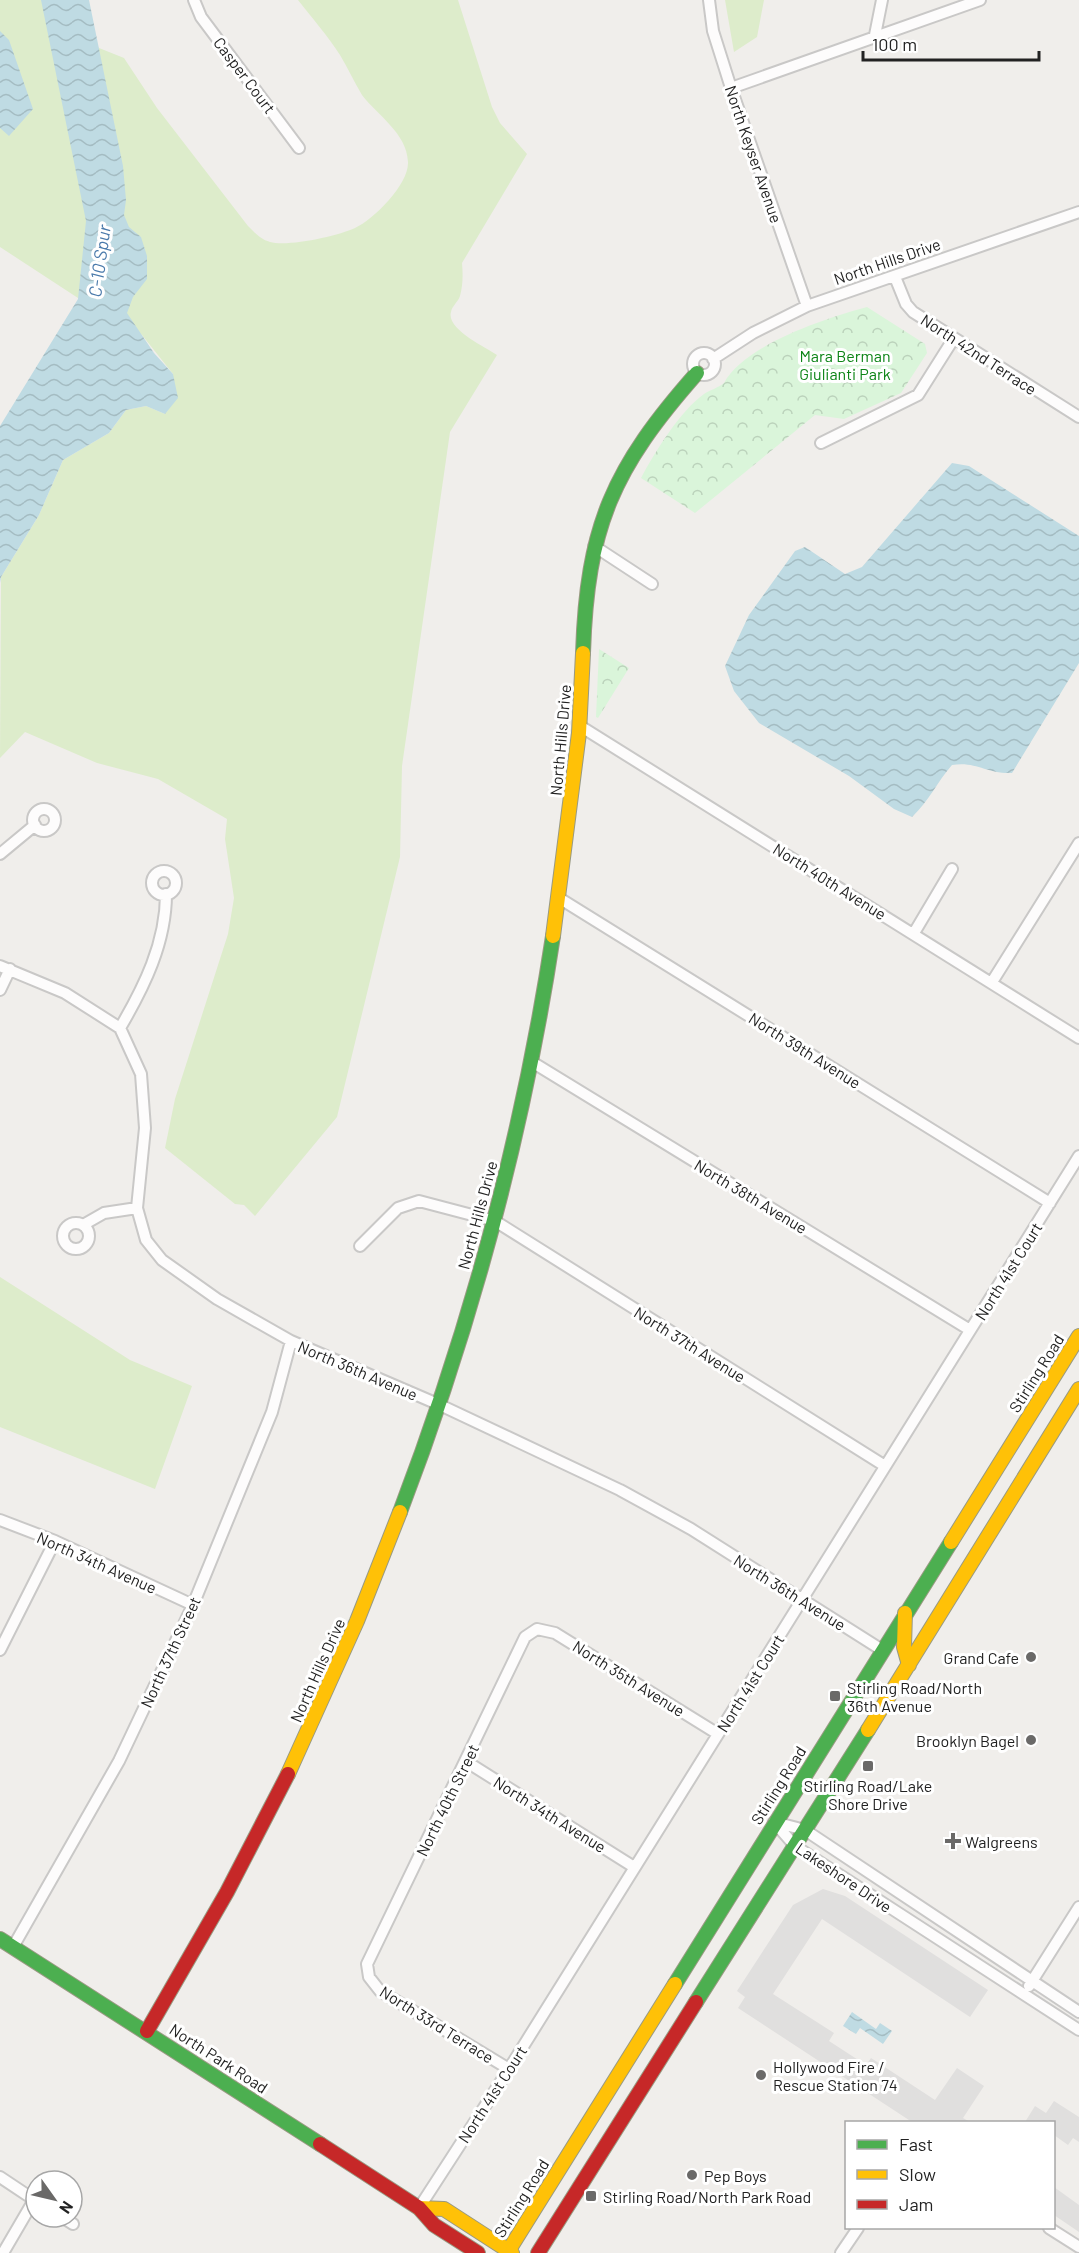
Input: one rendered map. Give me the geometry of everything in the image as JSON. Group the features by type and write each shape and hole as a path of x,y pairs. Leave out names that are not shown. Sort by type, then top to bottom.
{"street":[{"name":"Casper Court","path":"195,0 201,17 299,148"},
{"name":"North Keyser Avenue","path":"709,0 713,31 731,88 807,306"},
{"path":"875,35 882,0"},
{"path":"731,88 875,35 980,0"},
{"name":"North Hills Drive","path":"713,358 753,333 807,306 1079,212"},
{"name":"North 42nd Terrace","path":"895,277 906,304 913,312 1079,417"},
{"path":"821,443 918,395 954,338"},
{"path":"704,353 713,358 714,366 711,372 704,375 697,373 693,364 697,355 704,353"},
{"name":"North Hills Drive","path":"147,2031 221,1904 298,1753 387,1549 440,1405 495,1221 532,1062 559,898 580,726 586,597 594,546 609,499 631,459 649,430 697,373"},
{"path":"594,546 652,584"},
{"name":"North 40th Avenue","path":"580,726 1079,1038"},
{"path":"0,854 34,825"},
{"path":"992,982 1079,843"},
{"path":"914,933 952,868"},
{"path":"0,990 5,967 65,993 120,1029 143,990 166,921 166,894"},
{"name":"North 39th Avenue","path":"559,898 1050,1203"},
{"name":"North 36th Avenue","path":"120,1029 141,1074 145,1128 137,1208 146,1240 162,1260 217,1299 291,1341 440,1405 620,1490 691,1530 882,1650"},
{"name":"North 38th Avenue","path":"532,1062 970,1330"},
{"name":"North 41st Court","path":"419,2208 1079,1156"},
{"name":"North 37th Avenue","path":"360,1246 398,1208 419,1201 495,1221 885,1466"},
{"path":"83,1225 104,1213 137,1208"},
{"name":"Stirling Road","path":"509,2252 774,1822 1079,1336"},
{"name":"North 37th Street","path":"14,1947 119,1761 193,1605 272,1412 291,1341"},
{"path":"538,2253 806,1830 1079,1389"},
{"name":"North 34th Avenue","path":"0,1520 56,1541 193,1605"},
{"path":"0,1650 56,1541"},
{"path":"905,1612 904,1647 909,1665"},
{"name":"North 35th Avenue","path":"537,1629 555,1633 718,1734"},
{"name":"North 40th Street","path":"369,1977 367,1964 467,1762 525,1637 537,1629"},
{"name":"North 34th Avenue","path":"467,1762 634,1867"},
{"name":"Lakeshore Drive","path":"774,1822 806,1830 1079,2012"},
{"name":"Lakeshore Drive","path":"774,1822 795,1846 1079,2030"},
{"path":"1024,1994 1079,1907"},
{"name":"North Park Road","path":"0,1939 147,2031 419,2208 434,2224 478,2253"},
{"path":"965,1956 975,1942"},
{"name":"North 33rd Terrace","path":"369,1977 380,1990 508,2069"},
{"path":"0,2177 24,2193"},
{"name":"North Park Road","path":"419,2208 444,2209 509,2252"},
{"path":"3,2253 24,2218"},
{"path":"841,2253 857,2229"},
{"path":"1051,2229 1079,2247"}],"green space":[{"path":"0,0 63,0 99,48 124,58 157,108 248,226 260,237 270,242 288,243 313,240 355,228 389,200 407,171 406,152 397,133 362,95 335,48 298,0 458,0 492,107 500,123 527,154 462,263 461,292 451,312 454,325 460,331 497,355 450,432 402,766 400,857 337,1117 255,1216 244,1205 235,1204 165,1148 175,1099 228,934 234,898 225,839 227,819 158,779 97,763 25,732 0,758 1,577 39,515 63,460 109,433 126,410 146,406 165,414 173,374 142,335 78,298 0,247"},
{"path":"725,0 764,0 757,37 734,52"},
{"name":"Mara Berman Giulianti Park","path":"867,307 925,344 927,353 901,393 844,419 815,415 695,513 641,478 677,421 695,401 724,383 734,369 749,357 767,345 809,326"},
{"path":"599,649 629,668 598,718 596,717"},
{"path":"0,1277 130,1360 192,1386 155,1489 0,1427"}],"shaded area":[{"path":"823,1889 845,1896 988,1990 970,2017 822,1919 773,1994 834,2033 829,2041 866,2065 871,2058 935,2100 957,2068 984,2086 963,2118 968,2121 910,2121 738,2008 745,1997 737,1991 793,1905"},
{"path":"1054,2101 1079,2117 1079,2142 1073,2138 1068,2145 1055,2136 1055,2121 1026,2121 1035,2106 1046,2113"},
{"path":"1055,2188 1079,2205 1079,2232 1055,2216"}],"water":[{"name":"C-10 Spur","path":"41,0 89,0 123,166 126,200 124,215 129,227 141,237 147,256 147,279 133,297 127,313 154,353 173,374 178,398 165,414 146,406 126,410 109,433 63,460 39,515 1,577 0,583 0,426 78,299 86,221"},
{"path":"0,31 9,40 33,109 9,136 0,128"},
{"path":"952,463 969,466 1079,536 1079,663 1012,773 995,772 961,764 952,765 912,817 894,809 849,776 759,723 734,691 725,666 749,615 795,551 805,547 845,574 862,567"},
{"path":"852,2012 876,2029 880,2023 892,2031 883,2044 860,2028 856,2034 843,2026"}],"traffic: fast":[{"path":"583,653 591,569 610,501 644,439 697,373"},
{"path":"400,1512 450,1371 492,1228 526,1083 553,936"},
{"path":"675,1984 951,1542"},
{"path":"696,2002 868,1730"},
{"path":"0,1939 320,2144"}],"traffic: slow":[{"path":"553,936 579,733 583,653"},
{"path":"951,1542 1079,1336"},
{"path":"868,1730 1079,1389"},
{"path":"288,1774 357,1621 400,1512"},
{"path":"905,1613 904,1647 909,1665"},
{"path":"507,2253 675,1984"},
{"path":"419,2208 444,2209 512,2253"}],"traffic: jam":[{"path":"147,2031 227,1892 288,1774"},
{"path":"538,2253 696,2002"},
{"path":"320,2144 419,2208 434,2225 478,2253"}],"place":[{"name":"Grand Cafe","path":"1031,1657"},
{"name":"Stirling Road/North 36th Avenue","path":"835,1696"},
{"name":"Brooklyn Bagel","path":"1031,1740"},
{"name":"Stirling Road/Lake Shore Drive","path":"868,1766"},
{"name":"Walgreens","path":"953,1841"},
{"name":"Hollywood Fire / Rescue Station 74","path":"761,2075"},
{"name":"Pep Boys","path":"692,2175"},
{"name":"Stirling Road/North Park Road","path":"591,2196"}]}
